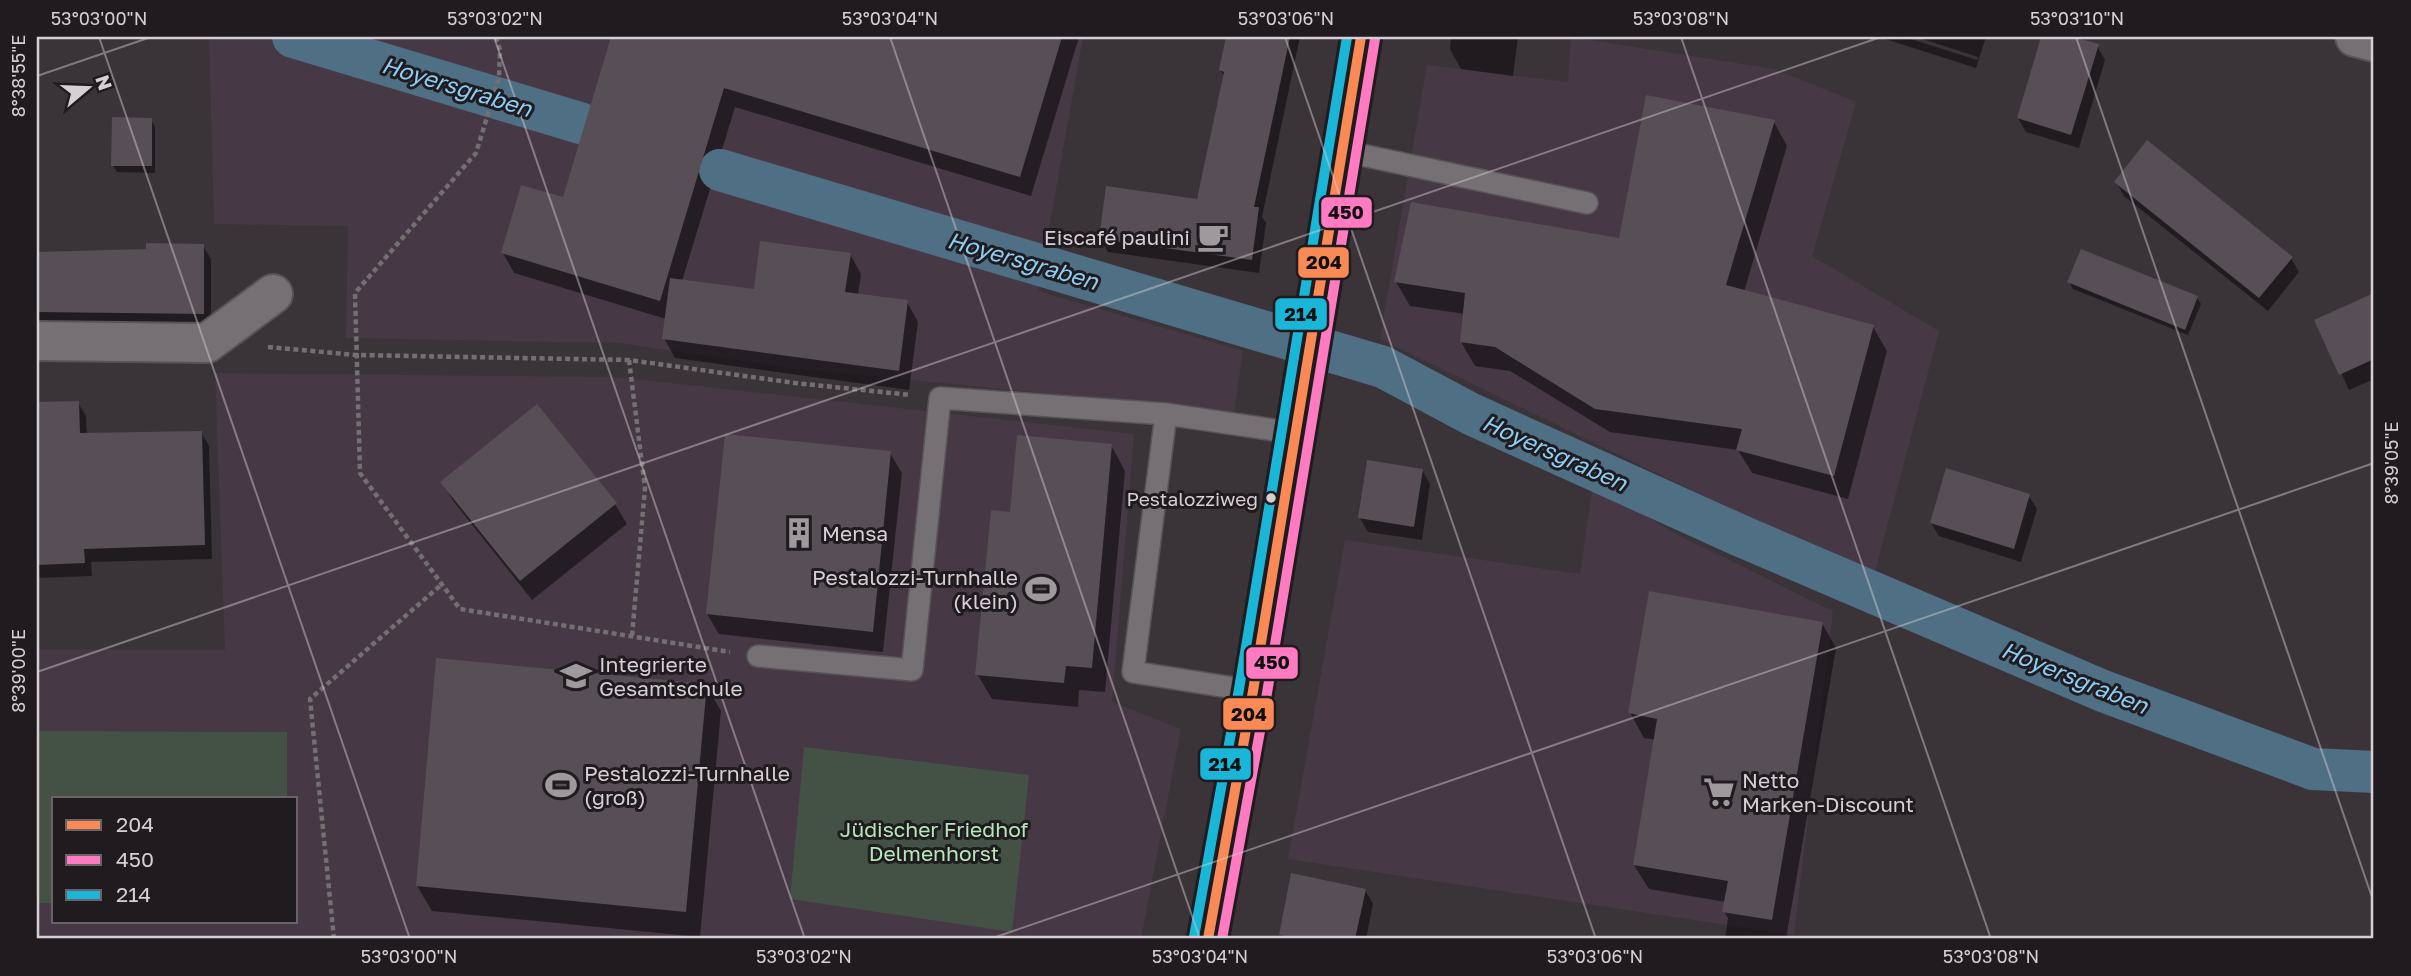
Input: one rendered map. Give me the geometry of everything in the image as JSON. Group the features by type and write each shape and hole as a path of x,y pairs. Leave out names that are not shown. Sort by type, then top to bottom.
{"main road":[{"path":"1209,939 1362,37"},
{"path":"2355,37 2374,43"},
{"path":"37,341 207,343 273,294"}],"lane":[{"path":"1342,151 1587,203"},
{"path":"758,656 912,670 940,398 1166,414 1295,433"},
{"path":"1166,414 1133,672 1253,691"}],"path":[{"path":"496,37 500,50 499,78 476,153 355,293 360,474 460,610 758,656"},
{"path":"207,343 356,355 629,360 795,383 940,398"},
{"path":"629,360 645,488 632,636"},
{"path":"334,939 310,699 440,585"}],"shaded area":[{"path":"209,37 1083,37 1038,291 1243,351 1234,412 792,368 619,343 346,338 348,226 214,224"},
{"path":"1571,37 1774,69 1856,102 1812,256 1939,331 1872,583 1751,519 1380,339 1427,65 1568,82"},
{"name":"Integrierte Gesamtschule","path":"215,373 616,377 1134,434 1112,702 1181,729 1141,939 37,939 37,649 225,650"},
{"path":"1593,484 1676,534 1833,611 1794,935 1288,859 1345,540 1580,574"}],"green space":[{"path":"37,731 287,732 287,797 52,797 52,903 37,903"},
{"name":"Jüdischer Friedhof Delmenhorst","path":"804,747 1029,775 1012,932 790,899"}],"building":[{"path":"611,37 1062,37 1020,177 724,88 660,301 501,253 521,185 563,197"},
{"path":"1226,37 1290,37 1254,207 1259,207 1252,260 1099,239 1106,186 1197,199 1224,72 1219,70"},
{"path":"2041,37 2073,37 2099,44 2071,135 2017,118"},
{"path":"1646,95 1775,120 1726,285 1874,325 1834,476 1736,450 1742,429 1595,409 1495,347 1460,342 1465,293 1394,282 1411,202 1619,238"},
{"path":"112,117 152,118 152,166 111,166"},
{"path":"2147,140 2293,257 2259,298 2114,182"},
{"path":"760,241 851,253 845,292 908,300 899,371 662,339 670,278 754,289"},
{"path":"146,243 204,244 204,314 37,312 37,252 146,249"},
{"path":"2081,249 2198,296 2185,330 2067,282"},
{"path":"2374,293 2374,359 2339,375 2314,320"},
{"path":"79,401 80,433 202,431 205,545 84,549 85,563 37,565 37,402"},
{"path":"537,404 617,503 520,581 440,482"},
{"name":"Mensa","path":"725,434 891,451 873,632 706,614"},
{"name":"Pestalozzi-Turnhalle (klein)","path":"1017,435 1112,444 1092,668 1066,666 1064,683 975,675 991,510 1010,512"},
{"path":"1367,460 1423,469 1414,527 1358,518"},
{"path":"1946,468 2030,494 2014,549 1930,523"},
{"name":"Netto Marken-Discount","path":"1649,591 1823,622 1772,920 1722,912 1728,881 1633,865 1657,719 1628,713"},
{"name":"Pestalozzi-Turnhalle (groß)","path":"436,658 707,684 686,912 416,886"},
{"path":"1291,873 1366,889 1355,939 1298,939 1279,935"}],"waterway":[{"name":"Hoyersgraben","path":"293,37 580,123"},
{"name":"Hoyersgraben","path":"720,170 1383,367 1471,414 1741,536 2103,691 2313,769 2374,772"}],"transit line":[{"name":"214","path":"1194,937 1239,689 1347,37"},
{"name":"204","path":"1208,939 1253,691 1361,37"},
{"name":"450","path":"1222,939 1267,693 1375,39"}],"place":[{"name":"Eiscafé paulini","path":"1213,237"},
{"name":"Pestalozziweg","path":"1271,498"},
{"name":"Mensa","path":"799,533"},
{"name":"Pestalozzi-Turnhalle (klein)","path":"1041,589"},
{"name":"Integrierte Gesamtschule","path":"576,676"},
{"name":"Pestalozzi-Turnhalle (groß)","path":"561,785"},
{"name":"Netto Marken-Discount","path":"1719,792"}]}
